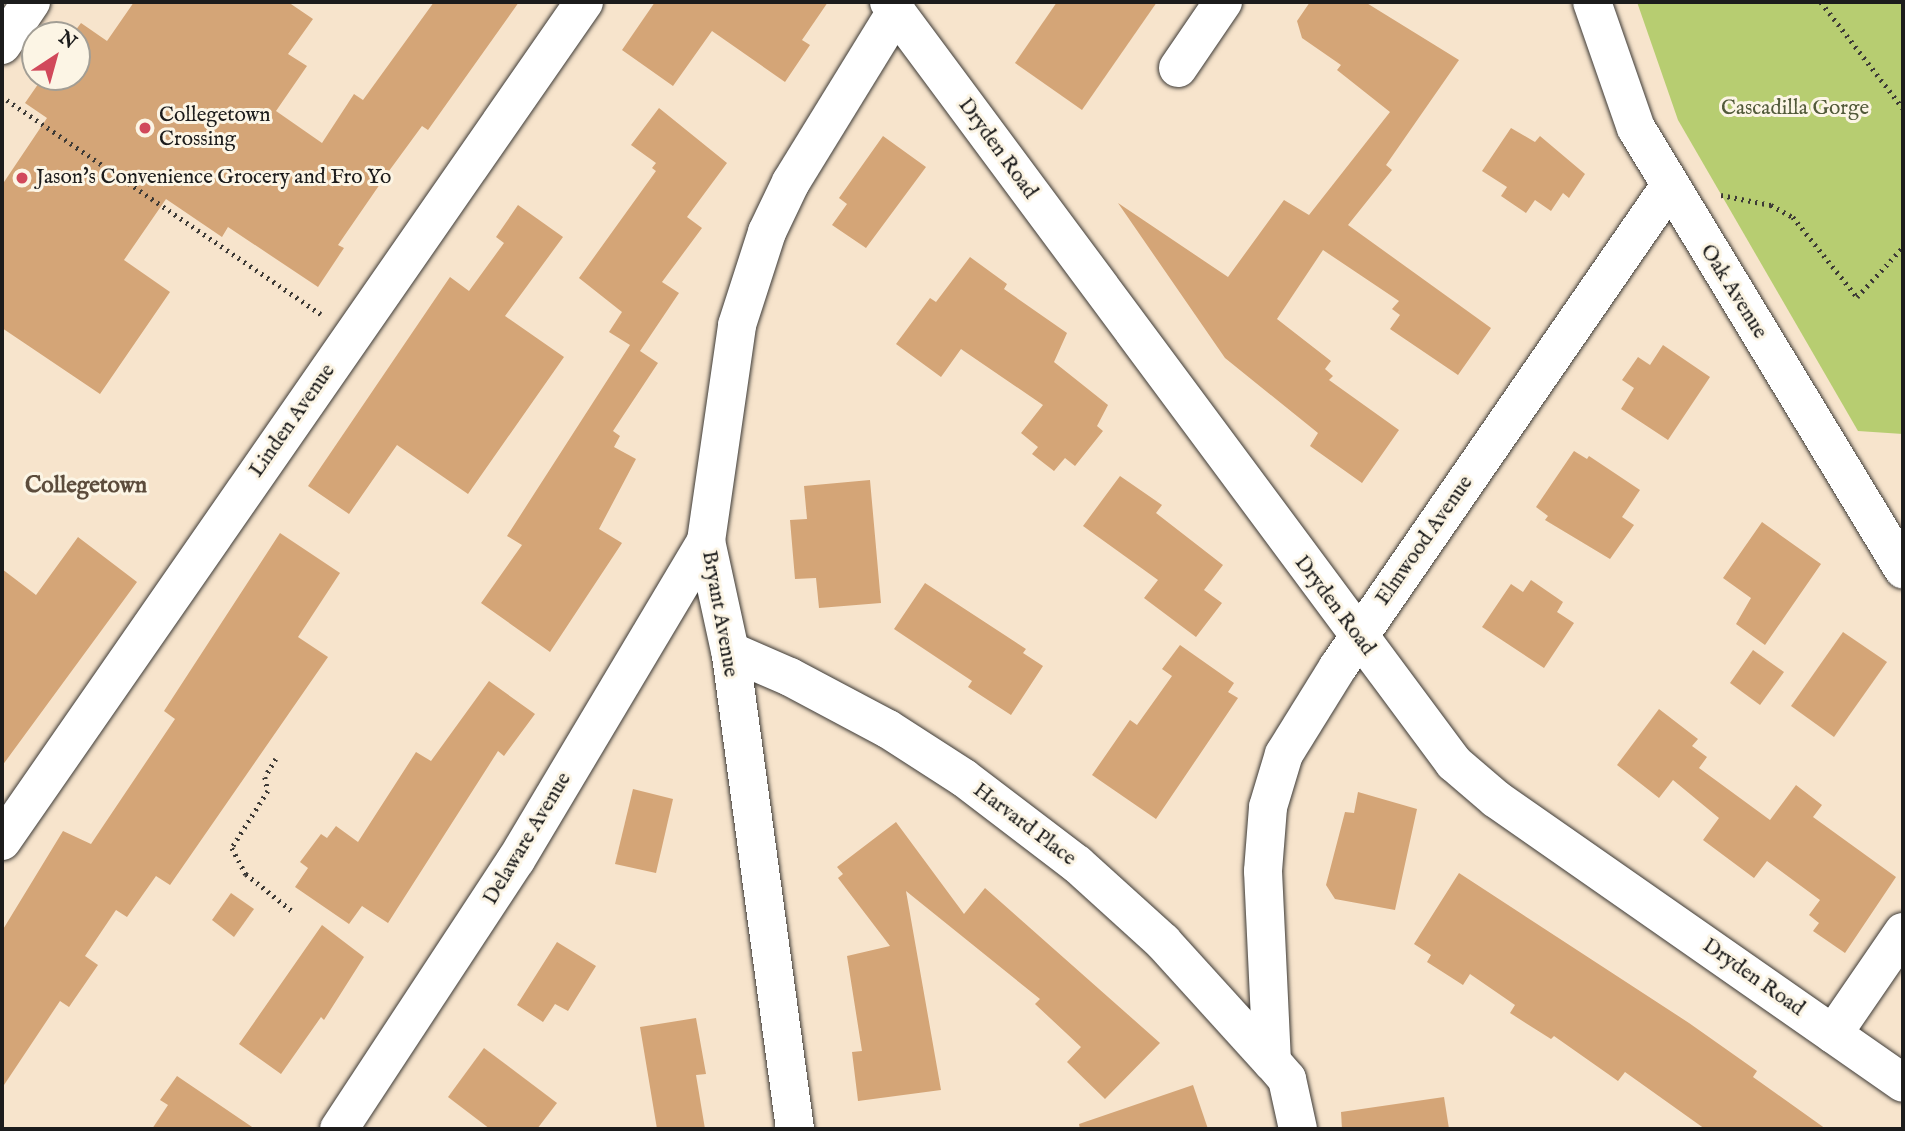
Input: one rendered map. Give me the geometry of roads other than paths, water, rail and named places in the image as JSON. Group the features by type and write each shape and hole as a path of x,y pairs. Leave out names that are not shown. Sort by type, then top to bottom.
{"street":[{"path":"2,45 31,2"},
{"name":"Linden Avenue","path":"2,841 584,2"},
{"path":"1178,68 1223,2"},
{"name":"Oak Avenue","path":"1592,2 1636,128 1669,187 1903,569"},
{"name":"Bryant Avenue","path":"795,1129 730,651 706,541 737,325 767,232 791,182 893,7"},
{"name":"Dryden Road","path":"893,7 1423,727 1454,762 1496,799 1903,1083"},
{"name":"Elmwood Avenue","path":"1298,1129 1287,1079 1272,1062 1263,871 1268,807 1284,754 1302,721 1669,187"},
{"name":"Delaware Avenue","path":"339,1129 516,860 706,541"},
{"name":"Harvard Place","path":"730,651 790,677 888,729 964,778 1077,864 1163,942 1272,1062"},
{"path":"1833,1034 1903,932"}],"place":[{"name":"Collegetown Crossing","path":"145,128"},
{"name":"Jason's Convenience Grocery and Fro Yo","path":"22,178"}],"district":[{"name":"Collegetown","path":"86,486"}],"park label":[{"name":"Cascadilla Gorge","path":"1795,109"}]}
